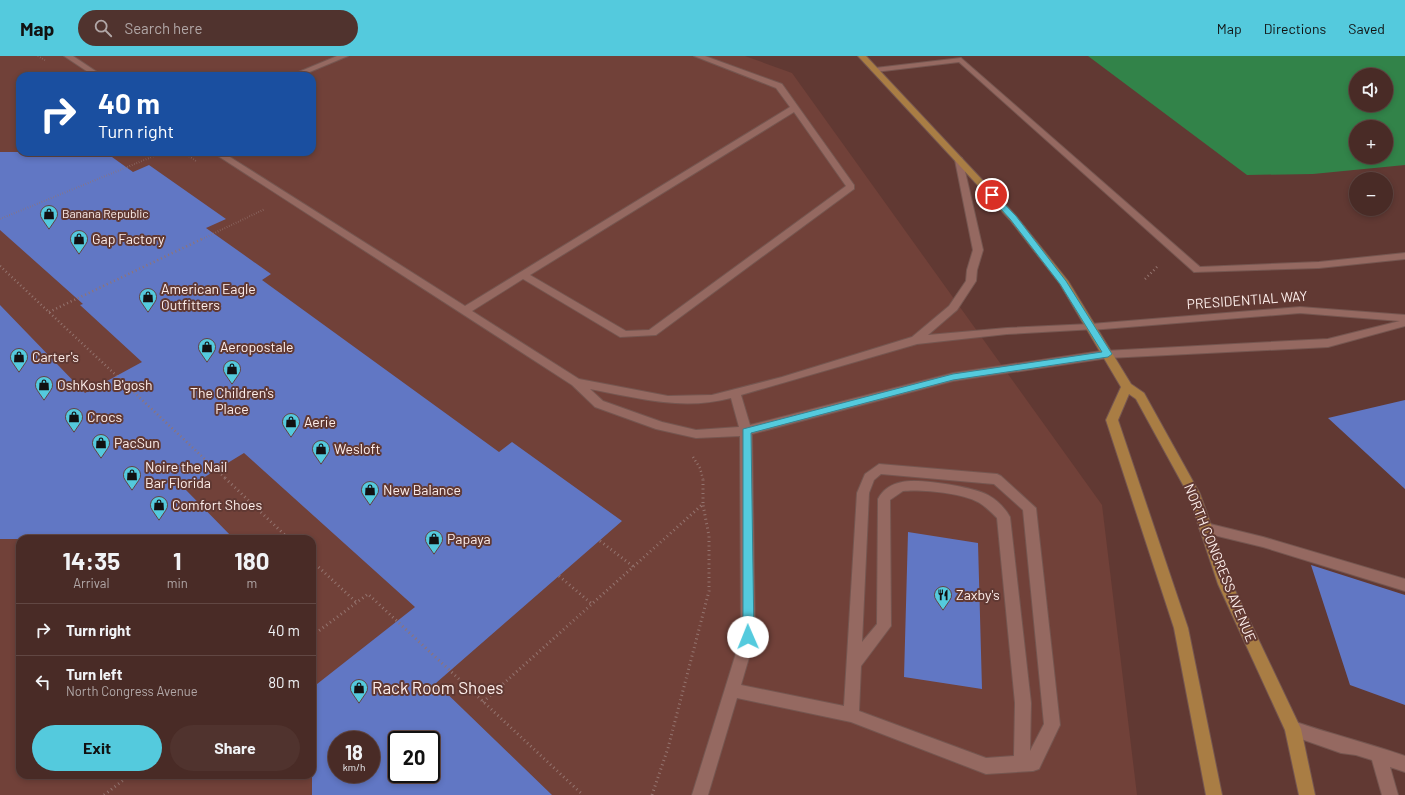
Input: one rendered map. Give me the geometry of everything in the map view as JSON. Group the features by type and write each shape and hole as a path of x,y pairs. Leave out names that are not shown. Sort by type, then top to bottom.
{"street":[{"path":"68,56 93,72"},
{"path":"303,72 344,56"},
{"path":"523,275 624,335 652,333 851,187 779,86 698,56"},
{"name":"NORTH CONGRESS AVENUE","path":"862,56 1013,218 1064,283 1127,387 1140,396 1194,494 1225,584 1293,729 1307,795"},
{"path":"875,70 961,60 1198,270 1319,265 1405,256"},
{"path":"464,311 795,108"},
{"path":"222,156 576,382 599,404 660,426 696,434 746,431 953,377 1108,354 1328,343 1405,323"},
{"path":"576,382 668,400 712,399 784,380 916,340 952,308 971,281 972,270 978,250 959,160"},
{"name":"PRESIDENTIAL WAY","path":"916,340 1006,330 1091,327 1300,310 1405,318"},
{"path":"1127,387 1112,420 1181,628 1214,795"},
{"path":"700,795 748,637 746,431 735,393"},
{"path":"732,690 851,715 986,766 1033,763 1052,725 1029,508 997,479 879,469 869,477 862,493 851,715"},
{"path":"854,664 884,626 884,499 892,490 905,486 966,493 978,496 992,504 1003,517 1023,703 1022,763"},
{"path":"1206,528 1263,542 1405,585"},
{"path":"1293,729 1341,745 1356,747 1405,764"},
{"path":"1379,755 1390,795"}],"path":[{"path":"0,218 154,156"},
{"path":"189,156 202,165"},
{"path":"49,312 267,208 261,204"},
{"path":"0,266 1,269 49,312 285,535"},
{"path":"1145,279 1158,266"},
{"path":"652,795 668,748 709,592 710,536 703,504 704,481 700,466 689,453"},
{"path":"483,702 703,504"},
{"path":"600,541 634,567"},
{"path":"316,564 356,602"},
{"path":"559,576 592,604"},
{"path":"316,633 368,594 583,795"},
{"path":"104,795 125,779"}],"shaded area":[{"path":"0,56 745,56 792,73 1102,505 1137,795 0,795"}],"green space":[{"path":"1088,56 1405,56 1405,165 1313,174 1247,175"}],"building":[{"path":"0,152 16,152 16,156 111,156 133,172 149,165 226,219 206,228 271,274 262,280 499,452 512,442 622,521 436,683 552,795 312,795 312,779 316,779 316,685 415,607 244,453 185,489 230,535 16,535 16,539 0,539 0,305 85,393 142,362 80,305 83,304 0,230"},
{"path":"1405,400 1405,489 1328,418"},
{"name":"Zaxby's","path":"908,532 978,543 982,689 904,677"},
{"path":"1311,565 1405,595 1405,705 1350,685"}],"place":[{"name":"Banana Republic","path":"49,229"},
{"name":"Gap Factory","path":"79,254"},
{"name":"American Eagle Outfitters","path":"148,312"},
{"name":"Aeropostale","path":"207,362"},
{"name":"Carter's","path":"19,372"},
{"name":"The Children's Place","path":"232,384"},
{"name":"OshKosh B'gosh","path":"44,400"},
{"name":"Crocs","path":"74,432"},
{"name":"Aerie","path":"291,437"},
{"name":"PacSun","path":"101,458"},
{"name":"Wesloft","path":"321,464"},
{"name":"Noire the Nail Bar Florida","path":"132,490"},
{"name":"New Balance","path":"370,505"},
{"name":"Comfort Shoes","path":"159,520"},
{"name":"Papaya","path":"434,554"},
{"name":"Zaxby's","path":"943,610"},
{"name":"Rack Room Shoes","path":"359,703"}],"route":[{"path":"748,637 746,431 953,377 1028,364 1108,354 1064,283 1013,218 992,195"}]}
